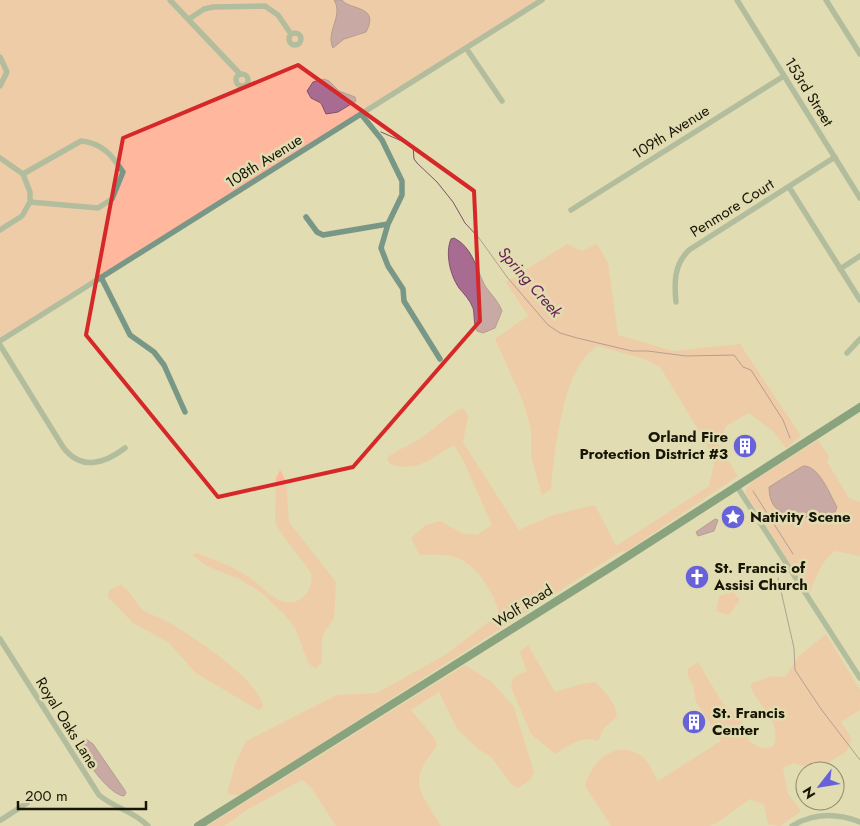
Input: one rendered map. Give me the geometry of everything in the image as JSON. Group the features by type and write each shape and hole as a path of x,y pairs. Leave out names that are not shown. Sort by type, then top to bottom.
{"main road":[{"name":"Wolf Road","path":"198,826 611,567 860,407"}],"street":[{"path":"170,0 240,74"},
{"name":"108th Avenue","path":"0,343 101,277 542,0"},
{"name":"153rd Street","path":"737,0 860,198"},
{"path":"826,0 860,54"},
{"path":"189,19 204,9 213,6 265,6 278,15 291,34"},
{"path":"466,48 502,101"},
{"path":"0,57 7,72 0,86"},
{"name":"109th Avenue","path":"571,210 784,76"},
{"path":"362,114 382,140 402,181 402,195 388,224 381,248 388,266 403,288 404,301 440,359"},
{"path":"23,174 81,141 101,146 113,156 123,172 112,199 98,208 30,202"},
{"name":"Penmore Court","path":"676,302 676,270 681,258 689,250 835,157"},
{"path":"0,158 23,174 30,192 30,202 22,216 0,230"},
{"path":"789,187 860,300"},
{"path":"306,217 317,232 323,235 388,224"},
{"path":"840,269 860,256"},
{"path":"101,277 130,335 154,352 164,366 185,412"},
{"path":"847,353 860,338"},
{"path":"0,343 63,447 72,457 87,463 100,463 114,457 125,448"},
{"path":"736,485 859,674"},
{"name":"Royal Oaks Lane","path":"0,639 99,795 111,804 135,815 148,826"},
{"path":"5,826 1,819 27,803"},
{"path":"792,826 812,817 837,816 860,822"}],"highlighted area":[{"path":"298,65 474,191 480,321 353,467 218,497 86,335 123,138"}],"shaded area":[{"path":"0,0 538,0 0,341"},
{"path":"334,0 342,0 367,13 370,23 366,32 344,39 333,48 331,36 337,12"},
{"path":"324,79 329,81 339,91 355,97 356,101 338,112 326,114 321,103 311,98 307,91 313,82"},
{"path":"454,238 469,252 484,284 502,311 495,328 483,333 477,331 473,308 456,283 451,270 448,251 451,239"},
{"path":"567,244 582,251 597,244 608,263 618,335 673,351 740,344 801,436 786,448 774,432 749,413 726,426 718,444 738,476 627,551 620,552 241,795 227,794 235,764 246,741 337,695 377,693 445,655 499,614 489,589 470,566 451,556 420,555 411,538 426,525 440,521 462,533 477,535 492,525 464,462 454,445 424,463 409,467 390,464 387,458 421,438 452,414 463,408 468,416 463,442 519,530 553,515 595,505 616,546 709,486 714,464 707,444 660,367 644,359 598,346 586,356 568,390 558,433 551,489 542,495 531,456 531,428 522,399 495,339 528,316 506,282"},
{"path":"818,440 829,456 827,462 849,498 860,502 860,556 835,551 822,565 809,594 746,494 746,489 753,481"},
{"path":"803,466 809,467 819,475 837,507 834,515 792,516 776,508 771,499 769,487"},
{"path":"280,470 286,481 289,522 336,582 334,618 324,632 322,663 315,669 308,662 295,628 285,615 262,593 239,579 207,566 192,555 197,553 238,570 280,601 297,601 306,595 311,585 311,573 279,530 275,521 276,478"},
{"path":"715,519 718,520 714,531 698,536 696,532"},
{"path":"121,585 144,610 165,620 224,660 251,685 260,697 263,708 258,710 196,673 168,642 133,623 108,597 109,590"},
{"path":"733,592 740,600 729,615 716,611 719,596"},
{"path":"826,634 860,690 860,710 841,722 852,739 846,752 831,761 795,761 795,763 783,768 788,794 795,803 795,811 801,811 780,826 768,824 764,805 750,799 717,823 709,826 611,826 585,786 598,761 613,751 631,751 643,757 658,781 721,741 696,702 693,685 688,677 688,669 698,662 723,704 741,719 749,741 762,749 774,746 775,727 750,684 771,676 785,677 799,656"},
{"path":"528,645 555,692 595,682 603,689 615,707 617,717 604,728 598,741 592,739 581,740 555,754 531,734 511,687 513,678 527,671 520,652"},
{"path":"465,665 492,682 514,707 534,772 530,780 518,788 512,785 491,757 478,749 457,729 439,692 411,710 435,739 437,746 422,769 419,778 422,794 441,826 336,826 310,786 302,780 248,809 224,826 207,826"},
{"path":"86,739 93,744 124,789 126,793 124,796 118,794 103,782 89,764 81,746 81,740"}],"waterway":[{"name":"Spring Creek","path":"381,132 413,146 414,159 417,163 437,182 453,202 465,223 479,238 507,277 548,325 560,333 632,351 686,356 734,355 743,367 751,370 783,420 790,438"},
{"name":"Spring Creek","path":"753,491 793,554"},
{"name":"Spring Creek","path":"778,578 794,648 795,670 821,709 860,760"}],"place":[{"name":"Orland Fire Protection District #3","path":"745,446"},
{"name":"Nativity Scene","path":"733,517"},
{"name":"St. Francis of Assisi Church","path":"697,577"},
{"name":"St. Francis Center","path":"694,722"}]}
